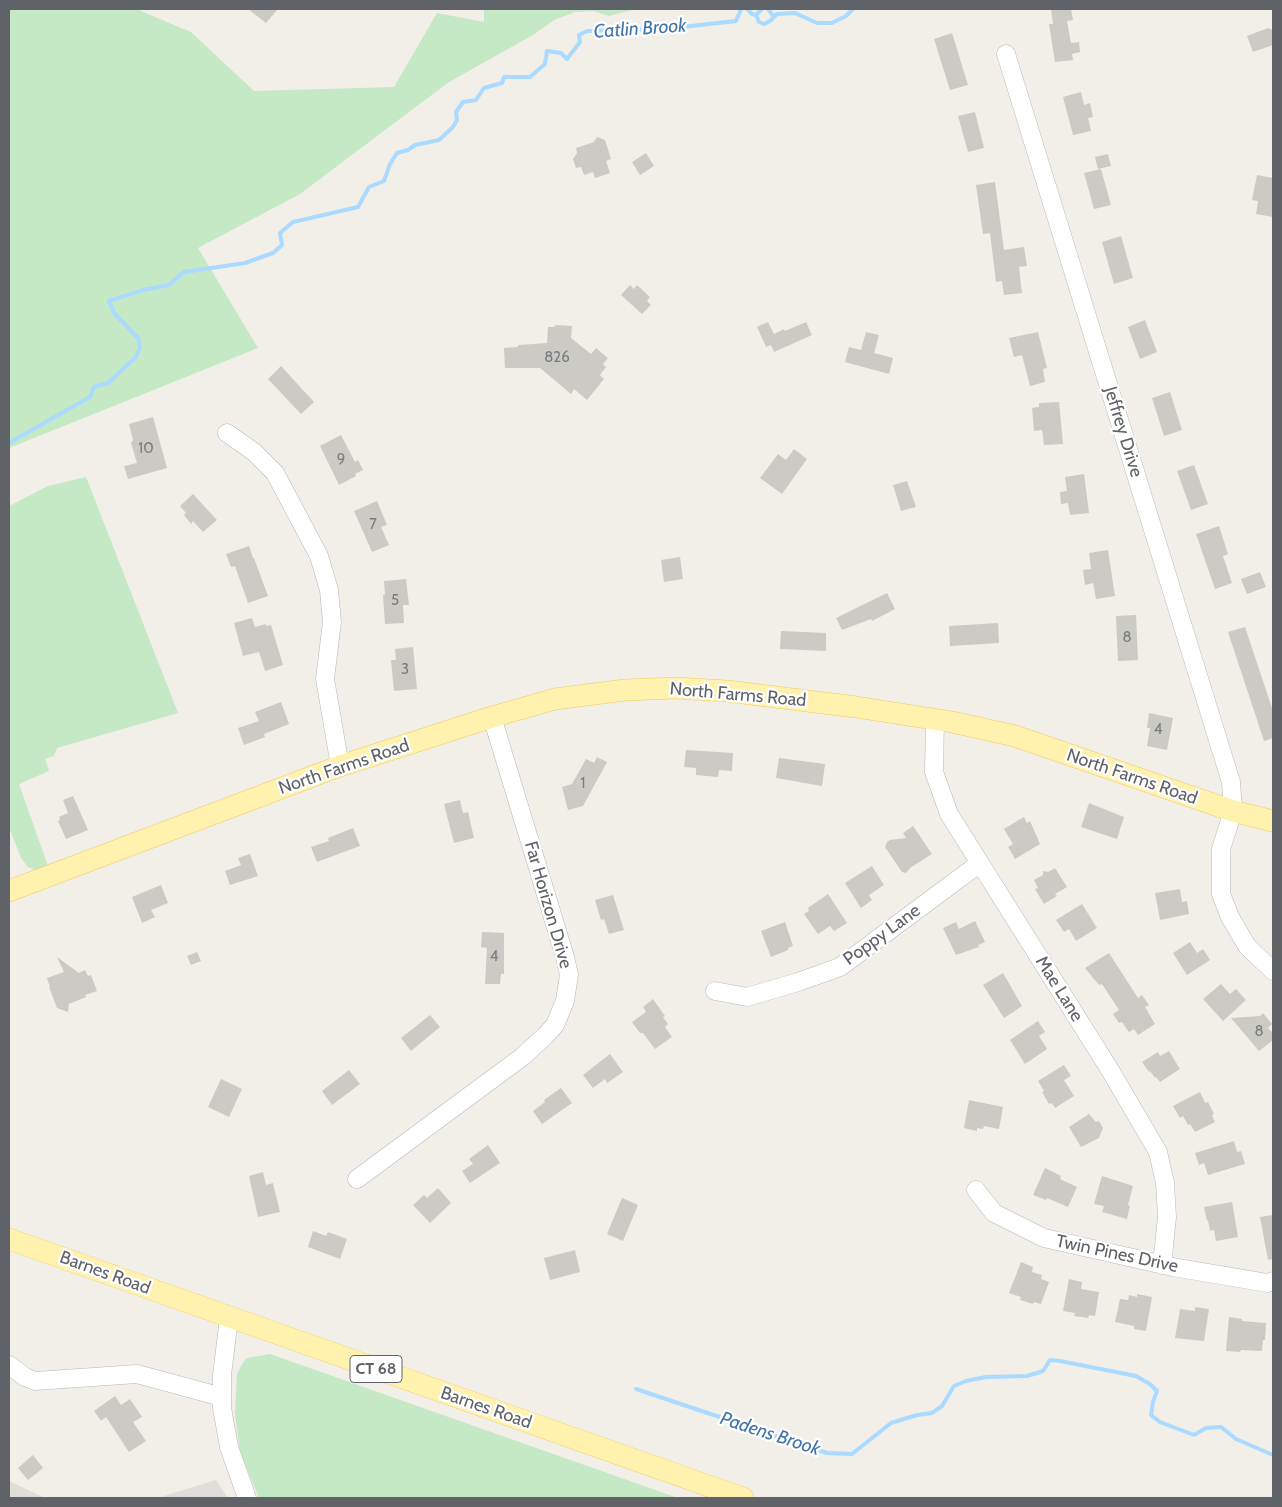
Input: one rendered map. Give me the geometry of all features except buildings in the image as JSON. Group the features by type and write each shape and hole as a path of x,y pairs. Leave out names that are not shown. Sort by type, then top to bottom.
{"main road":[{"name":"North Farms Road","path":"9,891 340,766 492,717 555,699 625,690 675,688 727,691 935,719 1015,736 1233,811 1273,821"},
{"name":"Barnes Road","path":"9,1239 743,1498"}],"street":[{"name":"Jeffrey Drive","path":"1006,54 1231,782 1233,811"},
{"path":"227,433 254,452 274,473 319,556 329,590 332,622 325,679 340,766"},
{"name":"Far Horizon Drive","path":"357,1179 522,1057 554,1025 565,1001 569,975 565,957 492,717"},
{"name":"Mae Lane","path":"935,719 934,772 949,814 1110,1070 1158,1152 1165,1183 1167,1217 1162,1265"},
{"path":"1233,811 1221,849 1221,894 1230,917 1247,946 1273,971"},
{"name":"Poppy Lane","path":"715,991 748,997 798,982 840,966 980,863"},
{"name":"Twin Pines Drive","path":"976,1190 994,1213 1044,1238 1162,1265 1268,1283 1273,1281"},
{"path":"229,1318 222,1375 222,1408 229,1446 247,1498"},
{"path":"9,1365 25,1377 35,1381 137,1374 222,1397"}],"shaded area":[{"path":"216,1480 228,1498 157,1498"},
{"path":"9,1481 45,1498 9,1498"}],"green space":[{"path":"9,9 136,9 191,32 254,91 394,87 437,13 484,22 484,9 632,10 609,16 593,11 575,12 554,20 533,35 449,82 300,194 198,248 258,348 9,448"},
{"path":"86,477 178,713 57,748 54,756 45,759 49,771 19,784 49,869 35,870 28,867 21,858 9,827 9,506 48,486"},
{"path":"270,1354 678,1498 259,1498 240,1452 235,1414 237,1374 247,1358"}],"waterway":[{"name":"Catlin Brook","path":"9,443 90,397 94,387 108,383 136,357 140,348 138,338 114,313 109,301 143,290 169,285 184,272 245,263 273,253 282,245 280,233 293,222 358,207 369,187 384,181 390,164 397,153 408,150 415,145 439,140 453,127 457,120 456,112 463,102 476,100 484,88 502,83 504,77 530,77 545,64 547,51 561,53 567,59 580,42 579,35 587,31 664,29 736,21 741,9"},
{"name":"Catlin Brook","path":"747,9 756,15 762,9"},
{"path":"768,9 774,17"},
{"path":"756,15 759,22 764,24 777,14 795,13 817,23 832,23 846,16 853,9"},
{"name":"Padens Brook","path":"636,1389 827,1453 852,1454 891,1423 917,1415 932,1413 942,1406 954,1386 966,1381 986,1377 1027,1376 1043,1371 1050,1360 1060,1361 1136,1376 1150,1384 1157,1391 1151,1415 1160,1422 1194,1435 1206,1428 1221,1427 1236,1439 1273,1455"}]}
